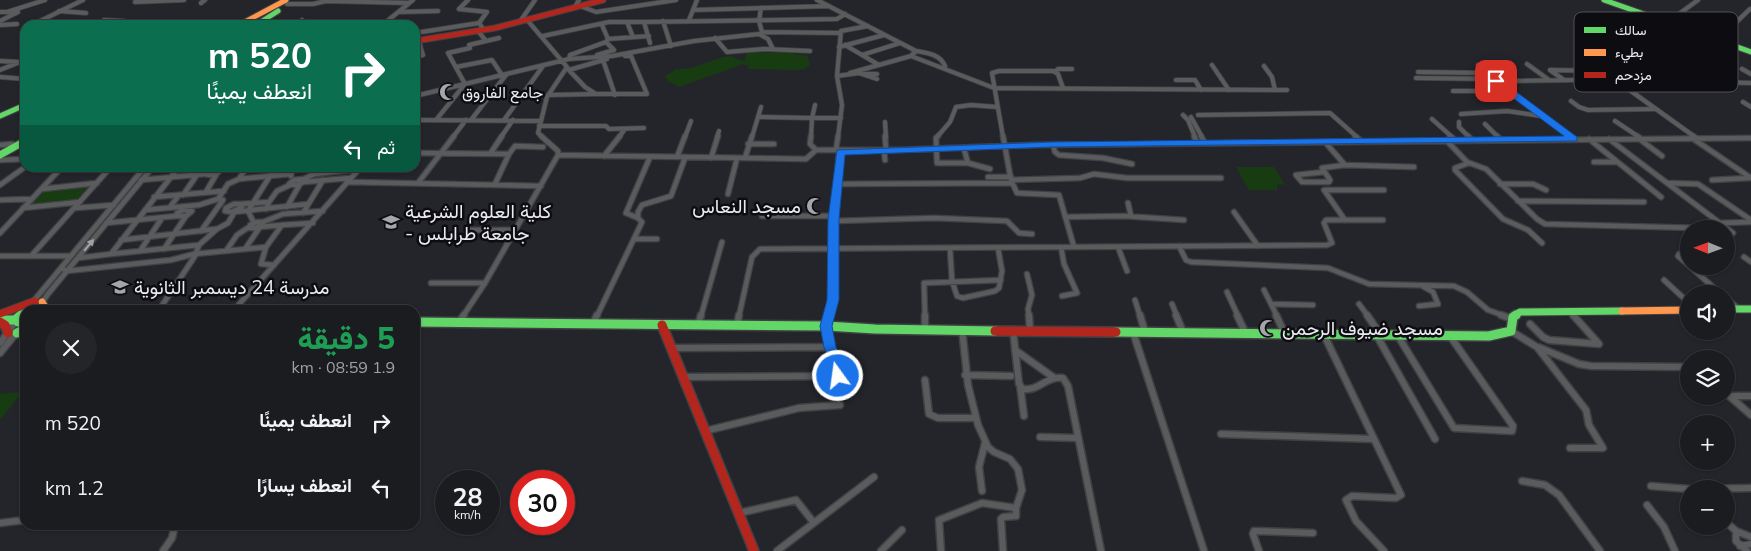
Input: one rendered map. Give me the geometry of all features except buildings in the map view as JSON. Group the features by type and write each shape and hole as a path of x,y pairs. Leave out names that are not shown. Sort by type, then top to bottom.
{"main road":[{"path":"242,20 278,0"},
{"path":"420,37 524,20 594,0"},
{"path":"578,4 603,0"},
{"path":"1604,0 1639,12"},
{"path":"249,20 288,1"},
{"path":"263,20 288,1"},
{"path":"420,37 481,28"},
{"path":"1738,47 1751,52"},
{"path":"2,115 20,106"},
{"path":"0,152 20,141"},
{"path":"0,156 20,142"},
{"path":"27,305 38,301 42,305"},
{"path":"0,315 20,308"},
{"path":"1735,309 1751,309"},
{"path":"420,322 826,326 876,329 1450,336 1498,335 1511,331 1513,325 1512,318 1520,312 1680,310"},
{"path":"0,315 20,316"},
{"path":"0,321 20,316"},
{"path":"0,321 5,325 8,333"},
{"path":"662,325 754,551"},
{"path":"16,333 20,331"}],"street":[{"path":"7,12 45,0"},
{"path":"42,20 83,0"},
{"path":"164,2 169,0"},
{"path":"134,2 184,0"},
{"path":"201,3 205,0"},
{"path":"389,20 413,0"},
{"path":"468,0 459,9 487,12 481,28 486,41"},
{"path":"535,0 524,20 543,36 568,69 585,87 596,94"},
{"path":"578,4 595,12 676,0"},
{"path":"689,20 697,0"},
{"path":"774,8 775,0"},
{"path":"817,0 916,51 933,54 943,61 945,66"},
{"path":"1682,12 1698,0"},
{"path":"288,1 313,4"},
{"path":"317,8 308,8 318,2 330,1 409,4"},
{"path":"693,10 830,6"},
{"path":"762,8 759,20 760,31 765,32 840,33 842,30 868,26"},
{"path":"1738,20 1750,8"},
{"path":"59,11 86,13"},
{"path":"399,12 438,11"},
{"path":"0,12 18,12 0,23"},
{"path":"543,36 605,23 838,18 845,14"},
{"path":"663,21 671,46"},
{"path":"627,22 633,37"},
{"path":"644,22 650,42"},
{"path":"0,23 17,24"},
{"path":"584,58 613,51 602,25"},
{"path":"836,150 842,105 837,76 840,33"},
{"path":"420,95 569,59 612,56 715,38 758,34 787,34"},
{"path":"839,47 884,34"},
{"path":"764,35 770,41 773,49"},
{"path":"569,59 576,52 607,40 649,36"},
{"path":"465,84 449,52 470,48 469,45 499,38"},
{"path":"715,38 727,52 773,49 810,51"},
{"path":"862,55 900,43"},
{"path":"420,46 424,55 420,55"},
{"path":"846,46 879,65"},
{"path":"837,76 911,56 916,51"},
{"path":"548,96 647,94 631,56 603,60 568,69 548,96 538,133 558,151 558,154"},
{"path":"911,56 945,66 973,81 994,88 1287,90"},
{"path":"456,68 492,60 504,75"},
{"path":"603,60 614,95"},
{"path":"0,61 20,61"},
{"path":"0,70 20,62"},
{"path":"1527,64 1550,80"},
{"path":"1212,65 1229,90"},
{"path":"1478,65 1573,139"},
{"path":"504,120 543,66"},
{"path":"1264,66 1272,77 1275,90"},
{"path":"1072,69 1058,69 1055,72 996,71 991,74 1011,180 1015,192 1020,194 1058,194 1074,247"},
{"path":"1564,80 1550,69 1574,69"},
{"path":"1742,69 1751,74"},
{"path":"1418,72 1485,72 1500,70"},
{"path":"1055,72 1063,88"},
{"path":"850,73 877,74"},
{"path":"863,74 872,79 877,79"},
{"path":"418,183 504,75"},
{"path":"0,77 20,79"},
{"path":"1416,78 1574,80"},
{"path":"1176,80 1195,80 1201,90"},
{"path":"1738,83 1751,83"},
{"path":"436,120 465,84"},
{"path":"1453,91 1509,91"},
{"path":"1633,92 1751,178"},
{"path":"1571,101 1579,107 1588,110 1656,109"},
{"path":"1743,102 1751,107"},
{"path":"990,169 968,163 937,162 935,140 950,122 952,111 956,107 971,105 997,107"},
{"path":"815,106 810,144 816,150"},
{"path":"745,158 760,107"},
{"path":"1460,114 1507,111 1542,116"},
{"path":"1198,115 1330,113 1361,141"},
{"path":"1183,115 1188,120 1197,143"},
{"path":"758,117 841,118"},
{"path":"1191,117 1205,143"},
{"path":"1432,119 1455,140"},
{"path":"420,120 513,120 606,126 609,129 644,128"},
{"path":"490,154 513,120"},
{"path":"677,158 691,121"},
{"path":"1615,121 1662,156"},
{"path":"885,160 886,122"},
{"path":"1459,122 1459,128 1472,140"},
{"path":"1485,124 1501,140"},
{"path":"604,156 625,129"},
{"path":"711,158 719,131"},
{"path":"1608,138 1716,220"},
{"path":"558,154 677,158 806,159 816,150 936,150 1053,144 1750,138"},
{"path":"1589,139 1661,197"},
{"path":"1447,141 1469,164"},
{"path":"1326,142 1345,165"},
{"path":"0,145 12,144"},
{"path":"748,144 774,144"},
{"path":"1053,144 1055,152 1059,156 1103,158 1132,164"},
{"path":"495,184 509,154 515,146 544,146"},
{"path":"964,149 968,163"},
{"path":"683,377 836,377 840,373 830,347 826,326 833,300 834,218 839,153 842,151"},
{"path":"420,153 509,154"},
{"path":"459,322 485,284 558,154"},
{"path":"592,325 642,222 638,218 627,215 628,208 650,157"},
{"path":"628,208 672,196 685,158"},
{"path":"728,194 737,158"},
{"path":"0,160 20,159"},
{"path":"1594,162 1617,162"},
{"path":"1542,242 1528,230 1503,219 1455,170 1458,167 1469,164 1483,167 1541,222 1550,225 1680,228"},
{"path":"1324,172 1296,175 1302,182 1330,182 1323,167 1345,165 1414,167"},
{"path":"0,185 20,171"},
{"path":"0,233 57,172"},
{"path":"31,256 107,172"},
{"path":"64,269 71,256 141,172"},
{"path":"34,305 64,269 77,258 149,172"},
{"path":"111,254 174,172"},
{"path":"239,179 243,172"},
{"path":"218,200 228,184 239,179 268,172"},
{"path":"248,210 271,172"},
{"path":"292,172 294,180"},
{"path":"283,214 303,182 314,174 330,172"},
{"path":"238,305 313,223 356,172"},
{"path":"133,181 218,173"},
{"path":"206,192 218,173"},
{"path":"838,184 1080,178 1094,174 1123,178 1221,178"},
{"path":"170,207 197,175"},
{"path":"988,177 1011,180"},
{"path":"1712,180 1751,178"},
{"path":"294,180 303,182"},
{"path":"290,185 290,182 294,180"},
{"path":"266,209 277,191 290,185 323,180 540,186"},
{"path":"303,213 323,180"},
{"path":"41,189 97,183"},
{"path":"1667,183 1698,184 1751,221"},
{"path":"1500,184 1533,184 1546,190"},
{"path":"1345,220 1324,190 1384,190"},
{"path":"154,197 224,191"},
{"path":"0,200 32,199"},
{"path":"145,210 199,205 218,200 223,201 210,216 201,231"},
{"path":"1518,201 1644,202"},
{"path":"23,208 80,202"},
{"path":"218,209 224,209 232,205 269,202"},
{"path":"1128,203 1131,216"},
{"path":"162,305 195,256 194,254 199,245 217,229 228,223 234,212 241,208 241,204"},
{"path":"224,209 226,212 234,212 308,204"},
{"path":"75,208 114,205"},
{"path":"638,218 638,212 642,205"},
{"path":"98,224 176,216 181,211 192,210 164,249"},
{"path":"248,210 254,223 261,225 313,223"},
{"path":"249,227 254,228 283,214 323,211"},
{"path":"1234,212 1258,246"},
{"path":"762,216 1008,221 1019,233 1032,234"},
{"path":"1066,217 1131,216 1184,220"},
{"path":"140,251 162,218"},
{"path":"737,326 752,258 754,253 760,249 1330,245 1332,241 1324,221 1383,220"},
{"path":"1735,222 1751,221"},
{"path":"226,251 237,235 254,223"},
{"path":"245,249 261,225"},
{"path":"274,265 262,264 266,247 282,225"},
{"path":"121,240 217,229"},
{"path":"469,230 515,230"},
{"path":"634,239 658,239"},
{"path":"698,326 722,242"},
{"path":"77,258 199,245"},
{"path":"1179,246 1186,260 1191,262 1328,268 1341,271 1365,283 1458,287 1488,310 1512,318"},
{"path":"64,269 170,260 194,254 266,247"},
{"path":"1061,247 1064,264 1077,293 1073,296 1062,296"},
{"path":"1118,247 1127,271"},
{"path":"950,248 952,281 958,297 963,298 995,291 999,288 1002,267 998,248"},
{"path":"0,256 71,256"},
{"path":"1744,257 1751,262"},
{"path":"1027,274 1032,292 1028,309 1030,330"},
{"path":"1700,275 1711,285"},
{"path":"925,329 924,283 1001,280"},
{"path":"1664,280 1680,294"},
{"path":"431,283 485,284"},
{"path":"1419,306 1438,304 1433,292 1421,285"},
{"path":"1264,290 1285,334"},
{"path":"1227,292 1246,334"},
{"path":"1134,300 1146,332"},
{"path":"38,301 38,305"},
{"path":"1172,304 1183,332"},
{"path":"1271,304 1313,305"},
{"path":"1359,304 1379,336 1435,439"},
{"path":"1735,306 1739,309"},
{"path":"1530,324 1543,337 1550,340 1599,344 1570,312"},
{"path":"0,343 20,318"},
{"path":"0,354 16,333 20,322"},
{"path":"962,329 965,375 975,418 986,443 994,454 1011,458 1018,465 1022,489 1016,508 1016,516 1003,517 1001,519 1003,551"},
{"path":"1013,330 1024,416"},
{"path":"1511,331 1537,346 1579,364 1591,366 1680,367"},
{"path":"1133,332 1204,551"},
{"path":"1324,335 1401,497 1352,496 1346,500 1358,523 1384,551"},
{"path":"1398,336 1454,428 1514,430 1450,336"},
{"path":"1537,346 1586,410 1589,425 1603,448 1570,448"},
{"path":"671,348 830,347"},
{"path":"1015,350 1053,377"},
{"path":"965,375 1011,376"},
{"path":"1019,384 1023,389 1032,390 1053,377 1066,380 1101,551"},
{"path":"925,380 929,414 938,418 975,418"},
{"path":"1735,395 1751,396"},
{"path":"1735,400 1751,415"},
{"path":"705,431 799,408 840,405"},
{"path":"1221,434 1373,439"},
{"path":"1040,437 1078,438"},
{"path":"982,491 979,467 986,443"},
{"path":"777,551 874,477"},
{"path":"1522,481 1545,485 1559,495 1600,551"},
{"path":"1651,486 1680,488"},
{"path":"1735,488 1751,488"},
{"path":"739,513 796,500 814,523"},
{"path":"941,551 939,520 942,518 982,503 1016,508"},
{"path":"1647,505 1668,533 1676,551"},
{"path":"0,523 20,521"},
{"path":"163,551 172,538 174,530"},
{"path":"881,551 902,530"},
{"path":"1259,551 1252,534 1254,531 1313,533"},
{"path":"1747,551 1740,546 1735,538 1736,531 1751,537"},
{"path":"1740,546 1751,544"}],"green space":[{"path":"761,51 764,53 792,52 796,55 807,55 810,65 798,70 748,69 748,66 743,64 679,87 668,81 665,76 673,70 691,68 718,58 731,56 742,61 745,60 747,53"},
{"path":"1236,167 1274,167 1285,185 1277,184 1277,190 1249,190"},
{"path":"87,188 76,200 32,204 44,192"},
{"path":"20,392 0,420 0,394"}],"traffic: fast":[{"path":"1604,0 1638,12"},
{"path":"264,20 278,11"},
{"path":"1738,47 1751,52"},
{"path":"0,116 20,107"},
{"path":"0,155 20,144"},
{"path":"1735,309 1751,309"},
{"path":"1116,332 1489,336 1511,331 1513,317 1520,312 1622,311"},
{"path":"20,316 16,319 20,322"},
{"path":"0,320 16,320"},
{"path":"420,322 826,326 875,329 995,331"}],"traffic: slow":[{"path":"248,20 286,0"},
{"path":"1622,311 1680,310"}],"traffic: jam":[{"path":"420,40 495,28 603,0"},
{"path":"24,305 35,301"},
{"path":"0,314 20,307"},
{"path":"0,322 5,325 8,333"},
{"path":"662,325 754,551"},
{"path":"995,331 1116,332"}],"place":[{"name":"جامع الفاروق","path":"448,92"},
{"name":"مسجد النعاس","path":"815,206"},
{"name":"كلية العلوم الشرعية - جامعة طرابلس","path":"391,222"},
{"name":"مدرسة 24 ديسمبر الثانوية","path":"120,287"},
{"name":"مسجد ضيوف الرحمن","path":"1268,328"}],"route":[{"path":"838,376 840,369 830,347 826,326 833,300 834,219 839,153 841,152 848,150 950,149 1053,144 1573,139 1496,81"}]}
